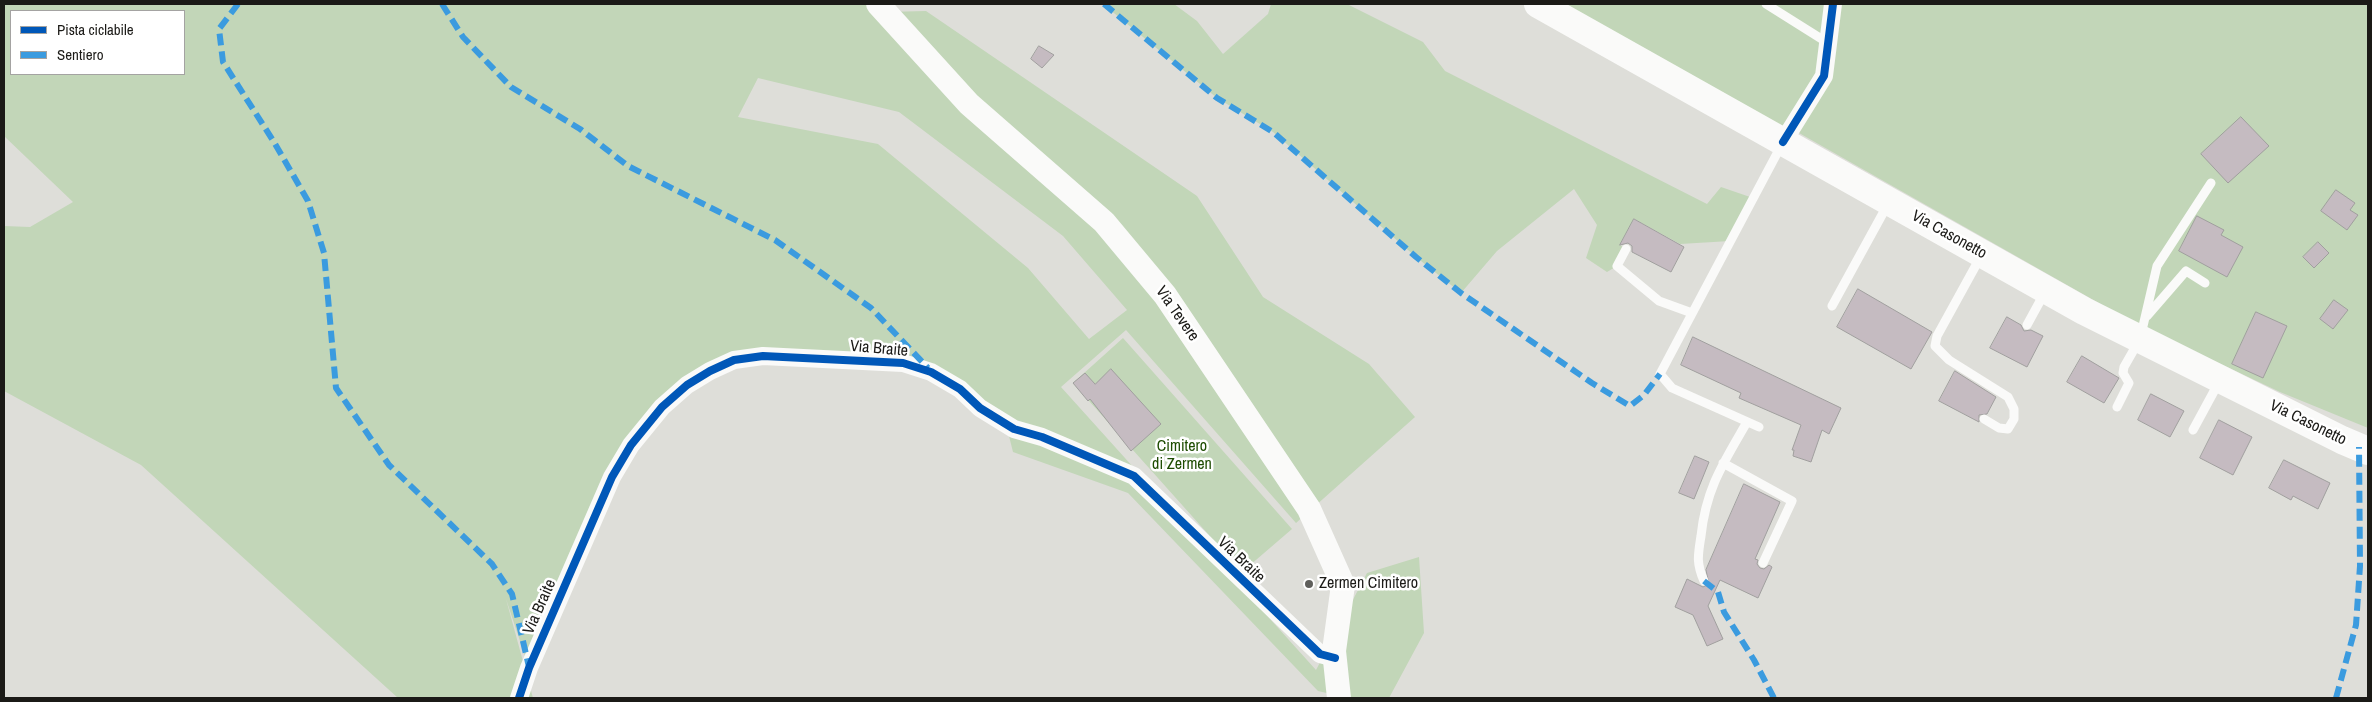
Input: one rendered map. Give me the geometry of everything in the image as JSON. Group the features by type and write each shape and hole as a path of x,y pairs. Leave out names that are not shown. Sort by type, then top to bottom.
{"main road":[{"name":"Via Tevere","path":"878,4 969,104 1104,222 1165,295 1309,509 1343,585 1335,658 1339,698"},
{"name":"Via Casonetto","path":"1538,4 2047,289 2143,328 2221,379 2342,440 2368,451"}],"street":[{"path":"1783,142 1824,76 1833,4"},
{"name":"Via Braite","path":"519,698 529,668 612,477 631,445 662,408 687,385 710,371 734,360 763,356 903,363 931,372 960,389 980,408 1014,429 1042,437 1134,476 1320,654 1335,658"}],"lane":[{"path":"1766,4 1828,43"},
{"path":"1759,427 1672,388 1660,374 1783,142"},
{"path":"2143,328 2157,266 2211,183"},
{"path":"1832,306 1889,201"},
{"path":"1626,249 1617,266 1659,301 1692,314"},
{"path":"1983,254 1937,336 1935,346 1949,360 2008,397 2014,409 2014,419 2008,429 1999,428 1984,419"},
{"path":"2117,407 2130,383 2123,373 2124,368 2143,328 2186,271 2204,283"},
{"path":"2027,326 2047,289"},
{"path":"2193,430 2221,379"},
{"path":"1704,581 1697,565 1704,511 1716,475 1747,422"},
{"path":"1723,463 1792,501 1763,563"}],"green space":[{"path":"4,4 878,4 886,12 926,11 1197,196 1263,297 1369,364 1415,417 1296,523 1126,330 1061,387 1316,670 1367,573 1419,557 1424,633 1389,698 1348,698 1318,691 1128,493 1013,452 1006,424 931,372 811,359 710,371 631,445 529,668 506,599 533,698 398,698 141,465 4,391 4,226 30,227 73,202 4,136","holes":["758,78 899,112 1063,236 1127,310 1089,339 1028,268 878,144 738,117"]},
{"path":"1103,4 1174,4 1197,21 1223,54 1268,14 1271,4 1347,4 1423,42 1445,71 1707,204 1721,187 1753,198 1730,241 1680,244 1634,219 1620,245 1626,249 1617,266 1607,272 1586,258 1597,225 1574,189 1497,251 1461,293 1416,257 1273,132 1217,98"},
{"path":"1539,4 2368,4 2368,428 2280,392 2134,323 1792,129 1783,142"},
{"name":"Cimitero di Zermen","path":"1123,338 1292,529 1242,572 1073,383"}],"building":[{"path":"1039,46 1054,55 1042,68 1031,59"},
{"path":"2241,117 2269,146 2228,183 2201,154"},
{"path":"2336,190 2355,203 2350,210 2358,215 2347,230 2321,211"},
{"path":"2197,216 2224,230 2221,235 2243,247 2227,277 2179,251"},
{"path":"1634,219 1684,247 1671,272 1632,252 1632,246 1628,243 1620,245"},
{"path":"2318,242 2329,253 2314,268 2303,257"},
{"path":"1858,289 1932,332 1911,369 1837,327"},
{"path":"2334,300 2348,310 2333,329 2320,319"},
{"path":"2256,312 2287,326 2263,378 2232,364"},
{"path":"2007,317 2021,325 2024,331 2031,330 2043,336 2027,367 1990,348"},
{"path":"1693,337 1841,408 1829,434 1822,430 1811,462 1793,456 1794,450 1792,450 1801,425 1739,398 1741,393 1681,365"},
{"path":"2082,356 2119,378 2104,403 2067,382"},
{"path":"1111,369 1161,424 1131,451 1090,399 1088,401 1073,383 1085,373 1095,384"},
{"path":"1955,371 1996,397 1987,414 1979,415 1979,422 1939,401"},
{"path":"2151,394 2184,411 2170,437 2138,420"},
{"path":"2219,420 2252,437 2233,475 2200,458"},
{"path":"1695,456 1709,462 1694,499 1679,493"},
{"path":"2284,460 2330,483 2318,509 2293,496 2291,500 2269,488"},
{"path":"1744,484 1780,502 1755,559 1758,560 1757,564 1760,568 1764,569 1769,565 1772,567 1758,598 1720,580 1708,606 1723,639 1707,646 1693,615 1675,607 1687,579 1703,587 1709,584 1706,570"}],"marked path":[{"path":"238,4 219,29 223,62 274,142 308,201 324,253 336,388 389,465 492,564 512,594 529,667"},
{"path":"442,4 463,37 511,87 580,129 628,166 775,240 871,308 928,368"},
{"path":"1104,4 1217,98 1273,132 1416,257 1461,293 1592,383 1630,406 1644,395 1660,374"},
{"path":"2336,698 2356,625 2360,566 2359,447"},
{"path":"1704,581 1718,592 1724,612 1754,660 1774,698"}],"cycle path":[{"path":"1783,142 1824,76 1833,4"},
{"path":"519,698 529,668 612,477 631,445 662,407 687,385 710,371 734,360 763,356 903,363 931,372 960,389 980,408 1014,429 1042,437 1134,476 1320,654 1335,658"}],"place":[{"name":"Zermen Cimitero","path":"1309,584"}]}
